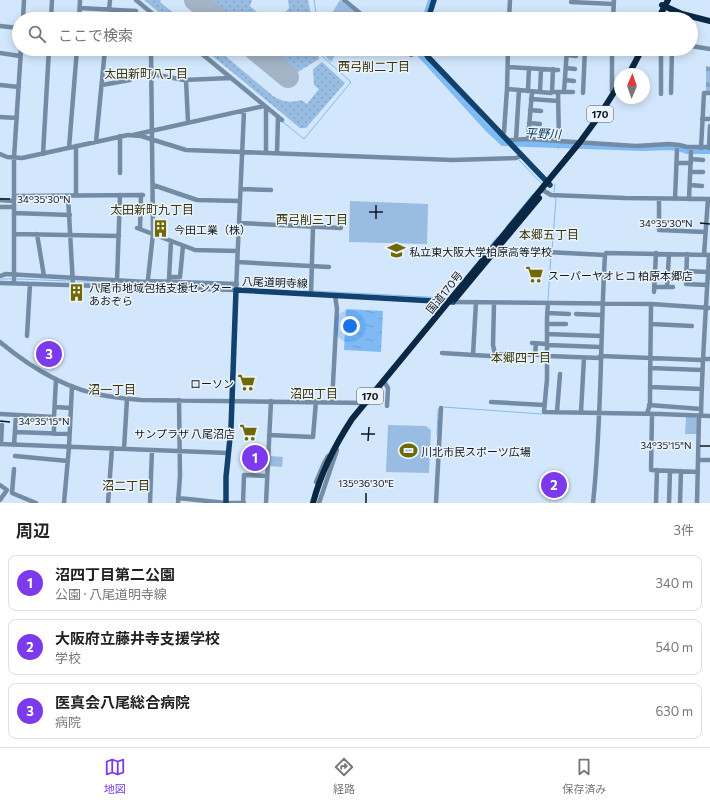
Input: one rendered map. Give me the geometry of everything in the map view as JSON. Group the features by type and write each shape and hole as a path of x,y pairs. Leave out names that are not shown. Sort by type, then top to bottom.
{"highway":[{"path":"668,0 663,4 678,12"},
{"path":"698,18 710,21"},
{"path":"628,68 635,56"},
{"path":"632,68 638,56"},
{"name":"国道170号","path":"366,403 385,383 581,144 614,95"},
{"name":"国道170号","path":"311,503 320,479 352,419 499,246 542,190"},
{"name":"国道170号","path":"316,503 335,450"}],"main road":[{"path":"430,12 434,0"},
{"path":"427,56 548,184"},
{"name":"八尾道明寺線","path":"226,503 237,287 451,302"}],"street":[{"path":"23,12 24,0"},
{"path":"51,12 52,0"},
{"path":"80,0 80,12"},
{"path":"109,12 110,0"},
{"path":"136,0 150,12"},
{"path":"344,0 359,12"},
{"path":"509,12 510,0"},
{"path":"571,2 614,2 613,12"},
{"path":"80,8 136,11"},
{"path":"0,26 12,27"},
{"path":"698,47 710,49"},
{"path":"0,53 12,55"},
{"path":"14,283 14,158 20,56"},
{"path":"43,154 49,56"},
{"path":"70,148 76,56"},
{"path":"96,142 104,56"},
{"path":"147,288 153,234 152,56"},
{"path":"204,56 264,104 265,107 280,119 277,153"},
{"path":"501,134 504,132 508,56"},
{"path":"564,92 567,56 576,56"},
{"path":"584,93 585,56"},
{"path":"612,56 612,91 614,91"},
{"path":"660,94 661,56"},
{"path":"671,93 672,56"},
{"path":"508,67 555,70 552,92"},
{"path":"528,139 531,99 529,68"},
{"path":"566,68 575,69"},
{"path":"540,92 541,69"},
{"path":"152,74 186,80 231,78"},
{"path":"102,85 130,80"},
{"path":"186,80 188,122"},
{"path":"565,80 574,80"},
{"path":"0,85 19,87"},
{"path":"507,89 551,93 573,92"},
{"path":"516,140 519,90"},
{"path":"558,92 559,141"},
{"path":"701,148 704,93 710,93"},
{"path":"531,99 558,101"},
{"path":"0,154 14,158 22,158 120,136 132,135 265,107"},
{"path":"265,107 266,153"},
{"path":"530,110 541,111"},
{"path":"237,287 244,111"},
{"path":"0,117 17,118"},
{"path":"702,119 710,119"},
{"path":"529,123 540,124"},
{"path":"509,142 528,139 581,144 636,146 669,144 687,148 709,148 710,126"},
{"path":"132,135 141,136 186,150 453,160 516,158 521,156"},
{"path":"120,136 120,172"},
{"path":"76,146 76,196"},
{"path":"675,199 677,150"},
{"path":"689,199 691,152"},
{"path":"677,163 703,160"},
{"path":"690,172 703,172"},
{"path":"153,185 197,200 240,201"},
{"path":"690,185 702,186"},
{"path":"241,189 271,190"},
{"path":"542,190 550,195 709,200 705,232 709,274 708,325 702,370 697,503"},
{"path":"117,287 120,195"},
{"path":"0,200 68,196 142,195 139,228 195,250 238,252"},
{"path":"68,196 73,285"},
{"path":"659,199 659,230 705,232"},
{"path":"0,207 14,207"},
{"path":"14,213 70,215"},
{"path":"239,224 341,228"},
{"path":"311,292 313,226"},
{"path":"14,234 119,236"},
{"path":"37,234 44,276"},
{"path":"169,279 171,241"},
{"path":"0,276 6,274 147,282 169,279 180,277 183,246"},
{"path":"499,246 506,250 605,255 606,253 708,255"},
{"path":"654,292 656,253"},
{"path":"654,287 670,287 669,254"},
{"path":"687,254 686,284 708,288"},
{"path":"593,503 598,455 601,315 605,255"},
{"path":"237,262 329,267"},
{"path":"686,271 709,274"},
{"path":"169,279 237,287"},
{"path":"0,283 147,288 237,287"},
{"path":"27,336 30,284"},
{"path":"332,402 337,309 335,295"},
{"path":"451,302 651,304 708,308"},
{"path":"473,355 476,302"},
{"path":"494,303 494,354"},
{"path":"548,303 547,379 544,412 710,416"},
{"path":"651,304 649,405 651,470 698,472"},
{"path":"547,313 569,314"},
{"path":"576,314 601,315"},
{"path":"548,324 566,324"},
{"path":"651,324 692,326"},
{"path":"548,334 601,336"},
{"path":"0,342 27,363 56,379 72,386 105,396 127,399 366,403"},
{"path":"535,355 534,343 600,347"},
{"path":"442,353 490,356 494,354 584,358 710,359"},
{"path":"581,412 584,358"},
{"path":"650,368 702,370"},
{"path":"557,412 560,374"},
{"path":"54,434 56,379"},
{"path":"385,383 388,388 387,406"},
{"path":"64,503 72,386"},
{"path":"650,387 702,389"},
{"path":"124,449 127,399"},
{"path":"179,400 180,476 178,501 243,503 244,475 267,476"},
{"path":"266,503 271,401"},
{"path":"269,435 313,437 316,401"},
{"path":"491,402 544,405"},
{"path":"649,405 701,408"},
{"path":"55,407 71,408"},
{"path":"436,503 441,408"},
{"path":"0,414 54,417"},
{"path":"14,445 16,415"},
{"path":"2,425 1,444 228,453"},
{"path":"15,432 69,434"},
{"path":"108,503 112,448"},
{"path":"150,503 152,450"},
{"path":"319,503 335,450"},
{"path":"15,456 68,460"},
{"path":"698,460 710,460"},
{"path":"14,469 12,493 36,503"},
{"path":"656,503 657,470"},
{"path":"669,503 670,470"},
{"path":"680,503 681,471"},
{"path":"0,485 7,490 0,500"}],"green space":[{"path":"144,0 161,0 160,2 172,12 159,12"},
{"path":"210,0 252,0 250,6 257,12 225,12"},
{"path":"288,0 308,0 311,12 286,12 289,8"},
{"path":"340,0 355,12 332,12"},
{"path":"213,56 225,56 273,96 280,100 290,102 301,100 307,104 319,89 314,85 313,69 322,62 345,83 306,128 300,128"},
{"path":"279,56 319,56 319,59 298,72"},
{"path":"326,56 335,56 331,62"},
{"path":"706,66 710,67 710,91 706,91"},
{"path":"350,201 428,204 427,244 349,242"},
{"path":"686,417 695,417 698,419 698,434 685,434"},
{"name":"川北市民スポーツ広場","path":"388,425 426,426 431,430 429,473 386,472"},
{"path":"243,455 267,456 266,461 243,460"},
{"path":"270,456 283,457 282,467 270,466"}],"water":[{"path":"346,309 383,311 381,352 344,350"}],"waterway":[{"path":"314,0 316,12"},
{"name":"平野川","path":"427,12 431,0"},
{"path":"283,122 304,139 351,82 323,56"},
{"name":"平野川","path":"422,56 487,128 503,143 643,148 669,147 687,151 710,151"},
{"name":"平野川","path":"558,149 559,144"},
{"path":"519,160 542,184"},
{"path":"554,192 555,184"},
{"path":"506,227 533,194"},
{"path":"552,250 556,199 554,197"},
{"path":"487,250 497,237"},
{"path":"548,300 551,255"},
{"path":"0,279 11,279"},
{"path":"17,279 70,281"},
{"path":"77,282 96,282"},
{"path":"103,283 114,283"},
{"path":"120,283 144,285"},
{"path":"151,285 168,284 234,287"},
{"path":"303,291 310,291"},
{"path":"313,291 446,298"},
{"path":"437,435 438,410 440,407"},
{"path":"443,407 542,414"}],"runway":[{"path":"195,0 210,12"},
{"path":"262,56 288,77"}],"place":[{"name":"今田工業（株）","path":"161,229"},
{"name":"私立東大阪大学柏原高等学校","path":"396,251"},
{"name":"スーパーヤオヒコ 柏原本郷店","path":"535,275"},
{"name":"八尾市地域包括支援センター あおぞら","path":"76,293"},
{"name":"医真会八尾総合病院","path":"49,354"},
{"name":"ローソン","path":"247,383"},
{"name":"サンプラザ 八尾沼店","path":"248,433"},
{"name":"川北市民スポーツ広場","path":"408,451"},
{"name":"沼四丁目第二公園","path":"255,458"},
{"name":"大阪府立藤井寺支援学校","path":"554,485"}],"district":[{"name":"西弓削二丁目","path":"374,66"},
{"name":"太田新町八丁目","path":"146,73"},
{"name":"太田新町九丁目","path":"152,209"},
{"name":"西弓削三丁目","path":"312,219"},
{"name":"本郷五丁目","path":"549,234"},
{"name":"本郷四丁目","path":"521,357"},
{"name":"沼一丁目","path":"112,389"},
{"name":"沼四丁目","path":"314,393"},
{"name":"沼二丁目","path":"126,485"}]}
